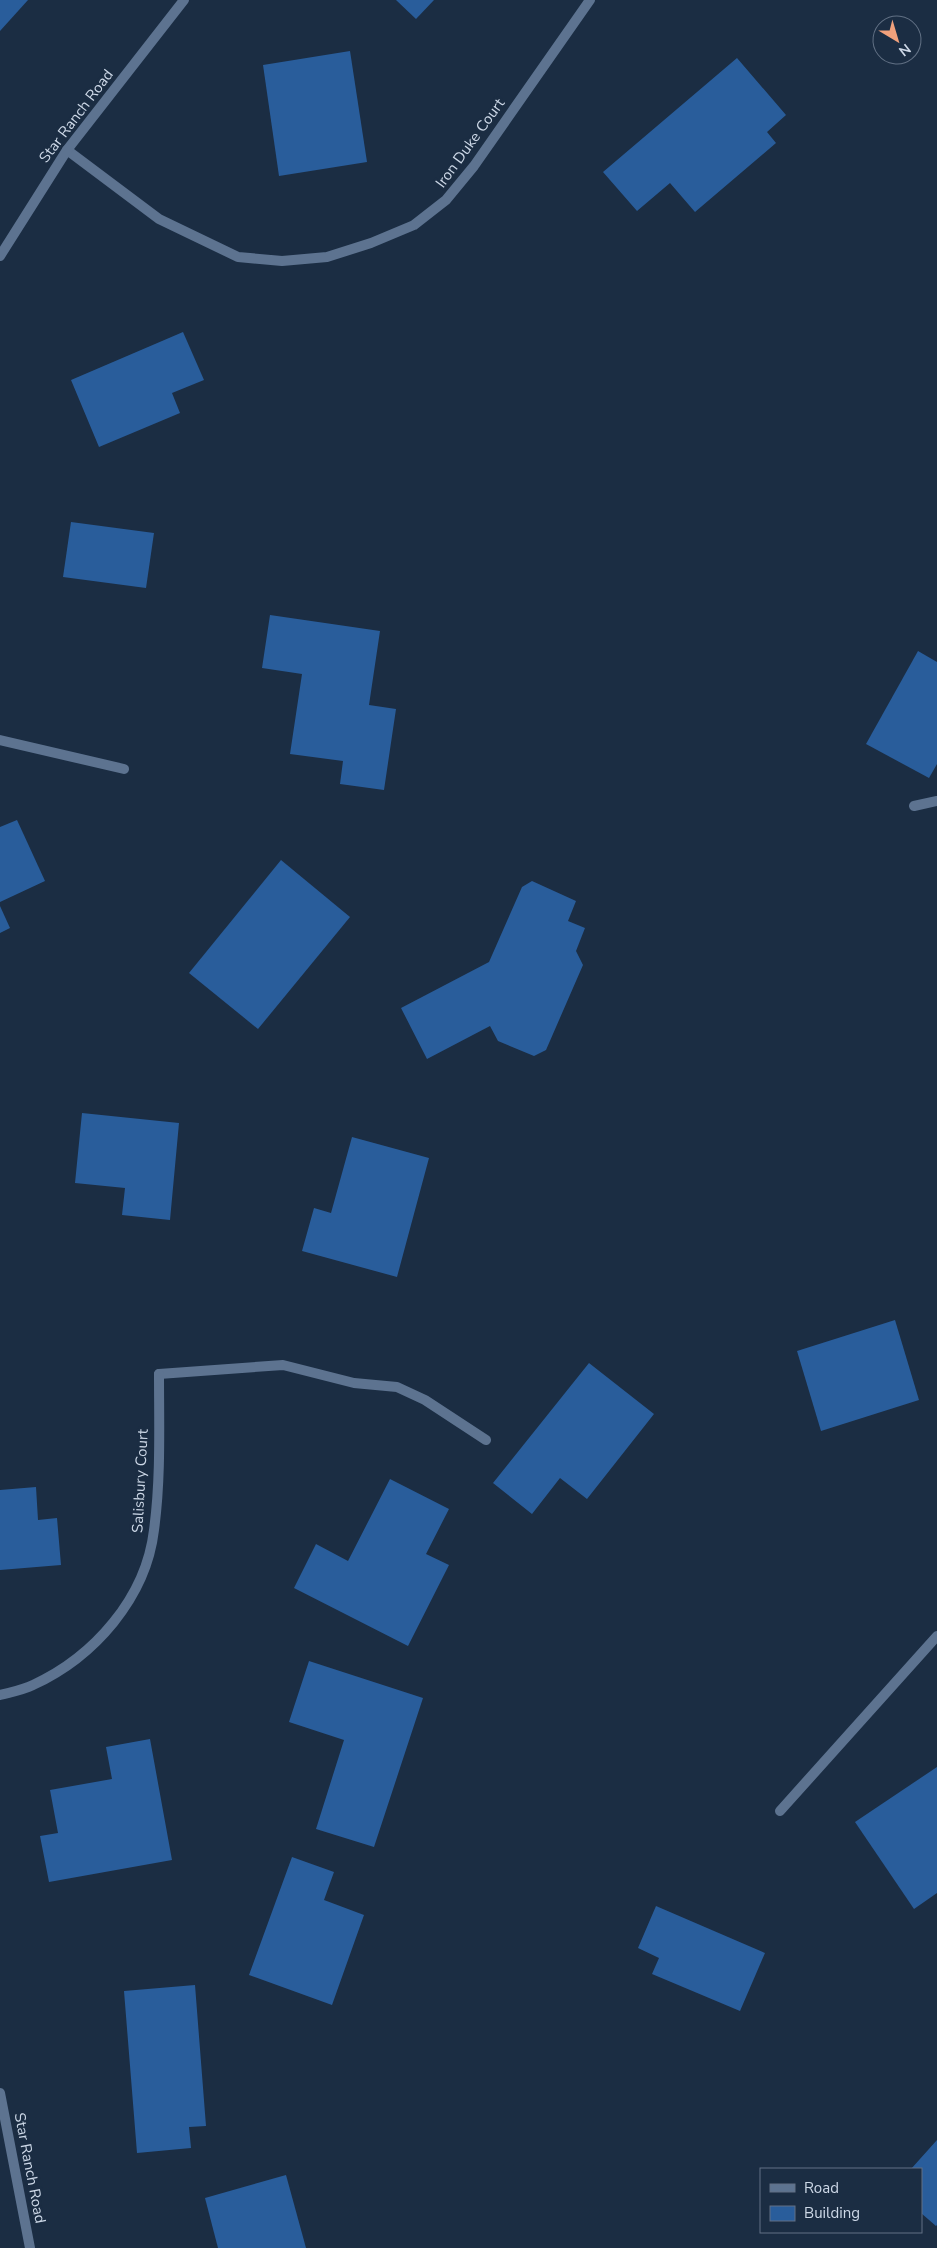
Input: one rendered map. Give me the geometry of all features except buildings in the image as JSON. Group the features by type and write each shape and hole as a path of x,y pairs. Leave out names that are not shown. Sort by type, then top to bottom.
{"street":[{"name":"Star Ranch Road","path":"0,256 67,150 184,0"},
{"name":"Iron Duke Court","path":"67,150 159,218 198,239 238,257 282,261 327,257 371,244 414,225 446,200 474,166 590,0"},
{"path":"0,740 124,769"},
{"path":"914,806 937,801"},
{"name":"Salisbury Court","path":"0,1695 32,1686 70,1663 102,1637 125,1607 144,1571 154,1531 158,1478 159,1374 283,1366 354,1383 397,1387 426,1400 486,1440"},
{"path":"780,1811 937,1636"},
{"name":"Star Ranch Road","path":"0,2093 30,2248"}]}
